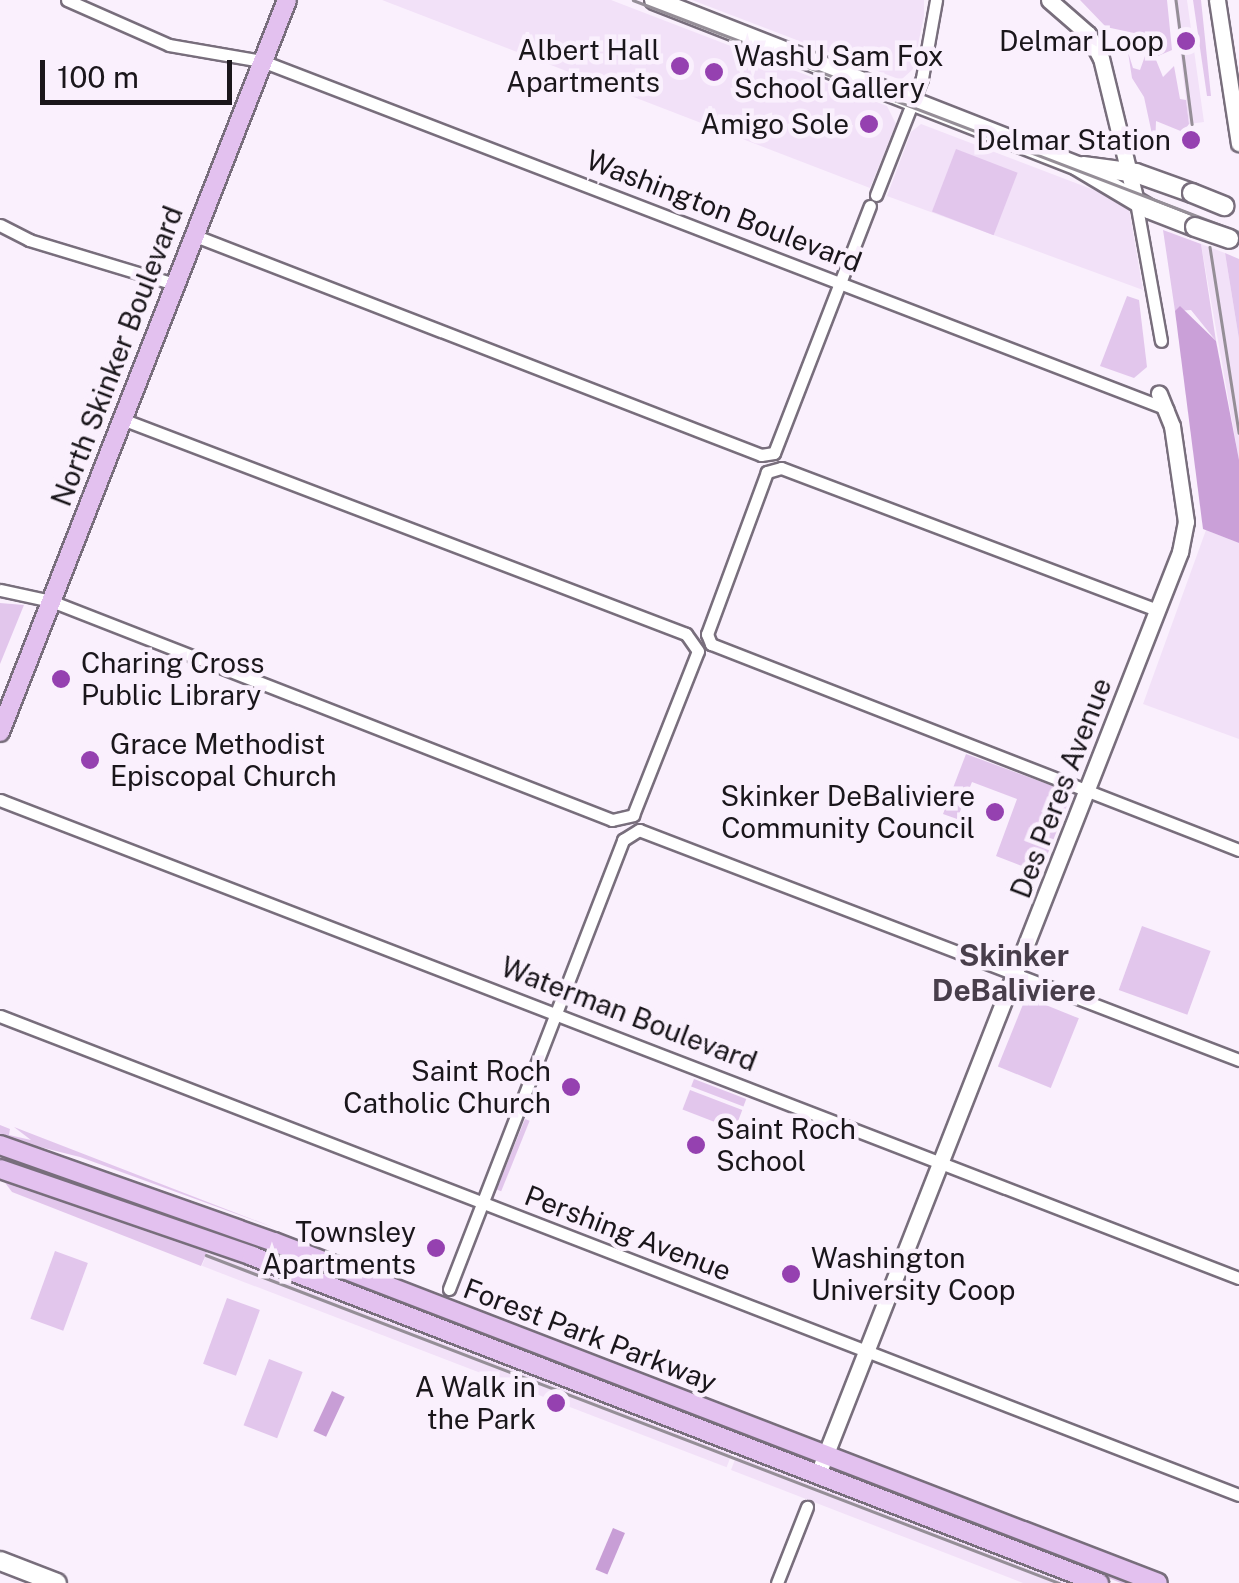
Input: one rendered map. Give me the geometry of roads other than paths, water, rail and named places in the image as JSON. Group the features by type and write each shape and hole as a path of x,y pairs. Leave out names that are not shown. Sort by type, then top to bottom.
{"main road":[{"name":"North Skinker Boulevard","path":"0,732 5,702 51,601 287,0"},
{"path":"654,0 1077,166 1136,202 1234,241"},
{"path":"1077,166 1124,170 1232,209"},
{"name":"Forest Park Parkway","path":"0,1145 274,1242 1158,1583"},
{"name":"Forest Park Parkway","path":"0,1169 252,1256 1099,1583"},
{"path":"0,1561 57,1583"}],"street":[{"name":"Washington Boulevard","path":"67,0 169,45 262,61 1167,408"},
{"path":"193,235 760,455 774,453 914,101 931,46 936,0"},
{"path":"1049,0 1088,34 1102,58 1124,170 1136,202 1161,340"},
{"path":"1217,0 1239,144"},
{"path":"0,225 29,240 174,284"},
{"name":"Des Peres Avenue","path":"818,1474 1158,610 1186,522 1167,408 1159,393"},
{"path":"0,590 51,601 612,820 633,816 698,651 686,634 122,419"},
{"path":"1158,610 781,468 767,472 707,634 711,644 1239,850"},
{"name":"Waterman Boulevard","path":"0,800 1239,1278"},
{"path":"449,1289 625,837 639,830 1239,1060"},
{"name":"Pershing Avenue","path":"5,1018 1239,1494"},
{"path":"777,1583 807,1507"}],"tram line":[{"path":"633,0 1239,232"},
{"path":"1176,0 1192,124"},
{"path":"1210,247 1239,433"},
{"path":"206,1255 1059,1583"}],"place":[{"name":"Delmar Loop","path":"1186,41"},
{"name":"Albert Hall Apartments","path":"680,66"},
{"name":"WashU Sam Fox School Gallery","path":"714,72"},
{"name":"Amigo Sole","path":"869,124"},
{"name":"Delmar Station","path":"1191,140"},
{"name":"Charing Cross Public Library","path":"61,679"},
{"name":"Grace Methodist Episcopal Church","path":"90,760"},
{"name":"Skinker DeBaliviere Community Council","path":"995,812"},
{"name":"Saint Roch Catholic Church","path":"571,1087"},
{"name":"Saint Roch School","path":"696,1145"},
{"name":"Townsley Apartments","path":"436,1248"},
{"name":"Washington University Coop","path":"791,1274"},
{"name":"A Walk in the Park","path":"556,1403"}],"district":[{"name":"Skinker DeBaliviere","path":"1014,972"}]}
